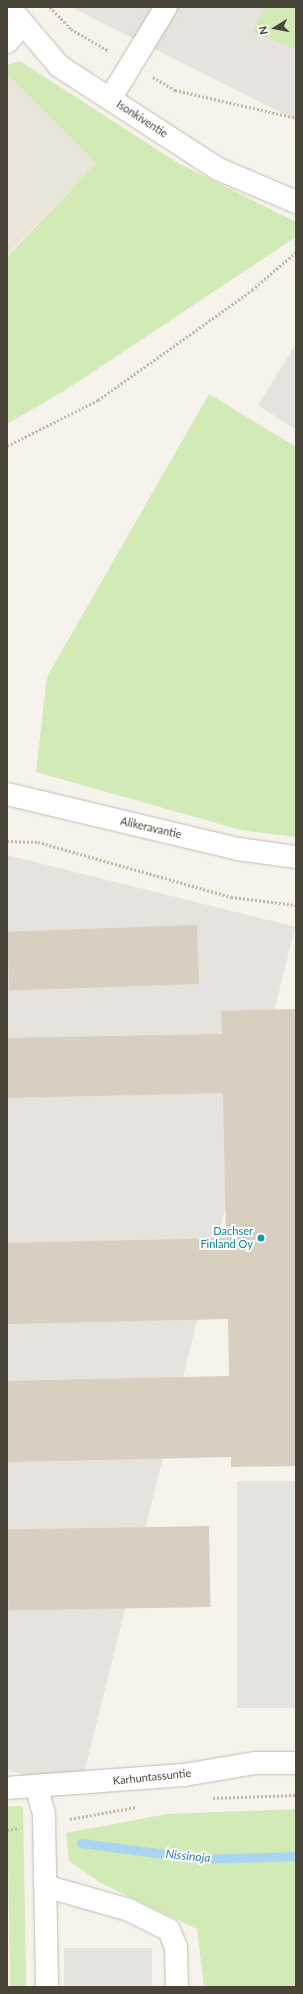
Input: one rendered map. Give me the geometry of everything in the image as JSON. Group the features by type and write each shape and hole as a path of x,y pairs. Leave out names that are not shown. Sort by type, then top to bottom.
{"street":[{"name":"Isonkiventie","path":"9,7 22,25 59,66 218,169 296,202"},
{"path":"110,99 166,7"},
{"path":"7,42 22,25"},
{"name":"Alikeravantie","path":"7,794 238,849 296,857"},
{"name":"Karhuntassuntie","path":"7,1788 37,1788 184,1775 255,1763 296,1763"},
{"path":"37,1788 44,1824 47,1987"},
{"path":"45,1886 129,1910 169,1930 176,1947 177,1987"}],"path":[{"path":"50,7 71,29 175,90 296,118"},
{"path":"7,446 98,400 252,290 296,252"},
{"path":"7,841 38,842 231,897 296,905"},
{"path":"210,1799 296,1795"},
{"path":"7,1830 141,1806"}],"shaded area":[{"path":"71,7 296,7 296,120"},
{"path":"7,74 96,163 7,255"},
{"path":"296,344 296,430 258,405"},
{"path":"7,855 295,927 80,1788 7,1770"},
{"path":"237,1481 296,1481 296,1708 237,1708"},
{"path":"64,1948 152,1948 152,1987 64,1987"}],"green space":[{"path":"266,7 296,7 296,49 252,32"},
{"path":"20,61 178,163 296,222 296,237 67,389 7,424 7,257 96,163 7,74 7,65"},
{"path":"209,394 296,447 296,837 241,830 36,772 47,677"},
{"path":"7,1806 23,1806 26,1987 10,1987"},
{"path":"296,1809 296,1987 204,1987 197,1929 101,1883 69,1861 66,1833 167,1814"}],"building":[{"path":"197,925 199,984 9,991 7,932"},
{"path":"296,1009 296,1466 231,1467 231,1457 7,1462 7,1381 229,1376 228,1319 7,1324 7,1243 226,1238 223,1093 7,1098 7,1038 222,1034 221,1011"},
{"path":"209,1526 210,1607 8,1611 7,1530"}],"waterway":[{"name":"Nissinoja","path":"81,1843 203,1859 296,1856"}],"place":[{"name":"Dachser Finland Oy","path":"261,1238"}]}
